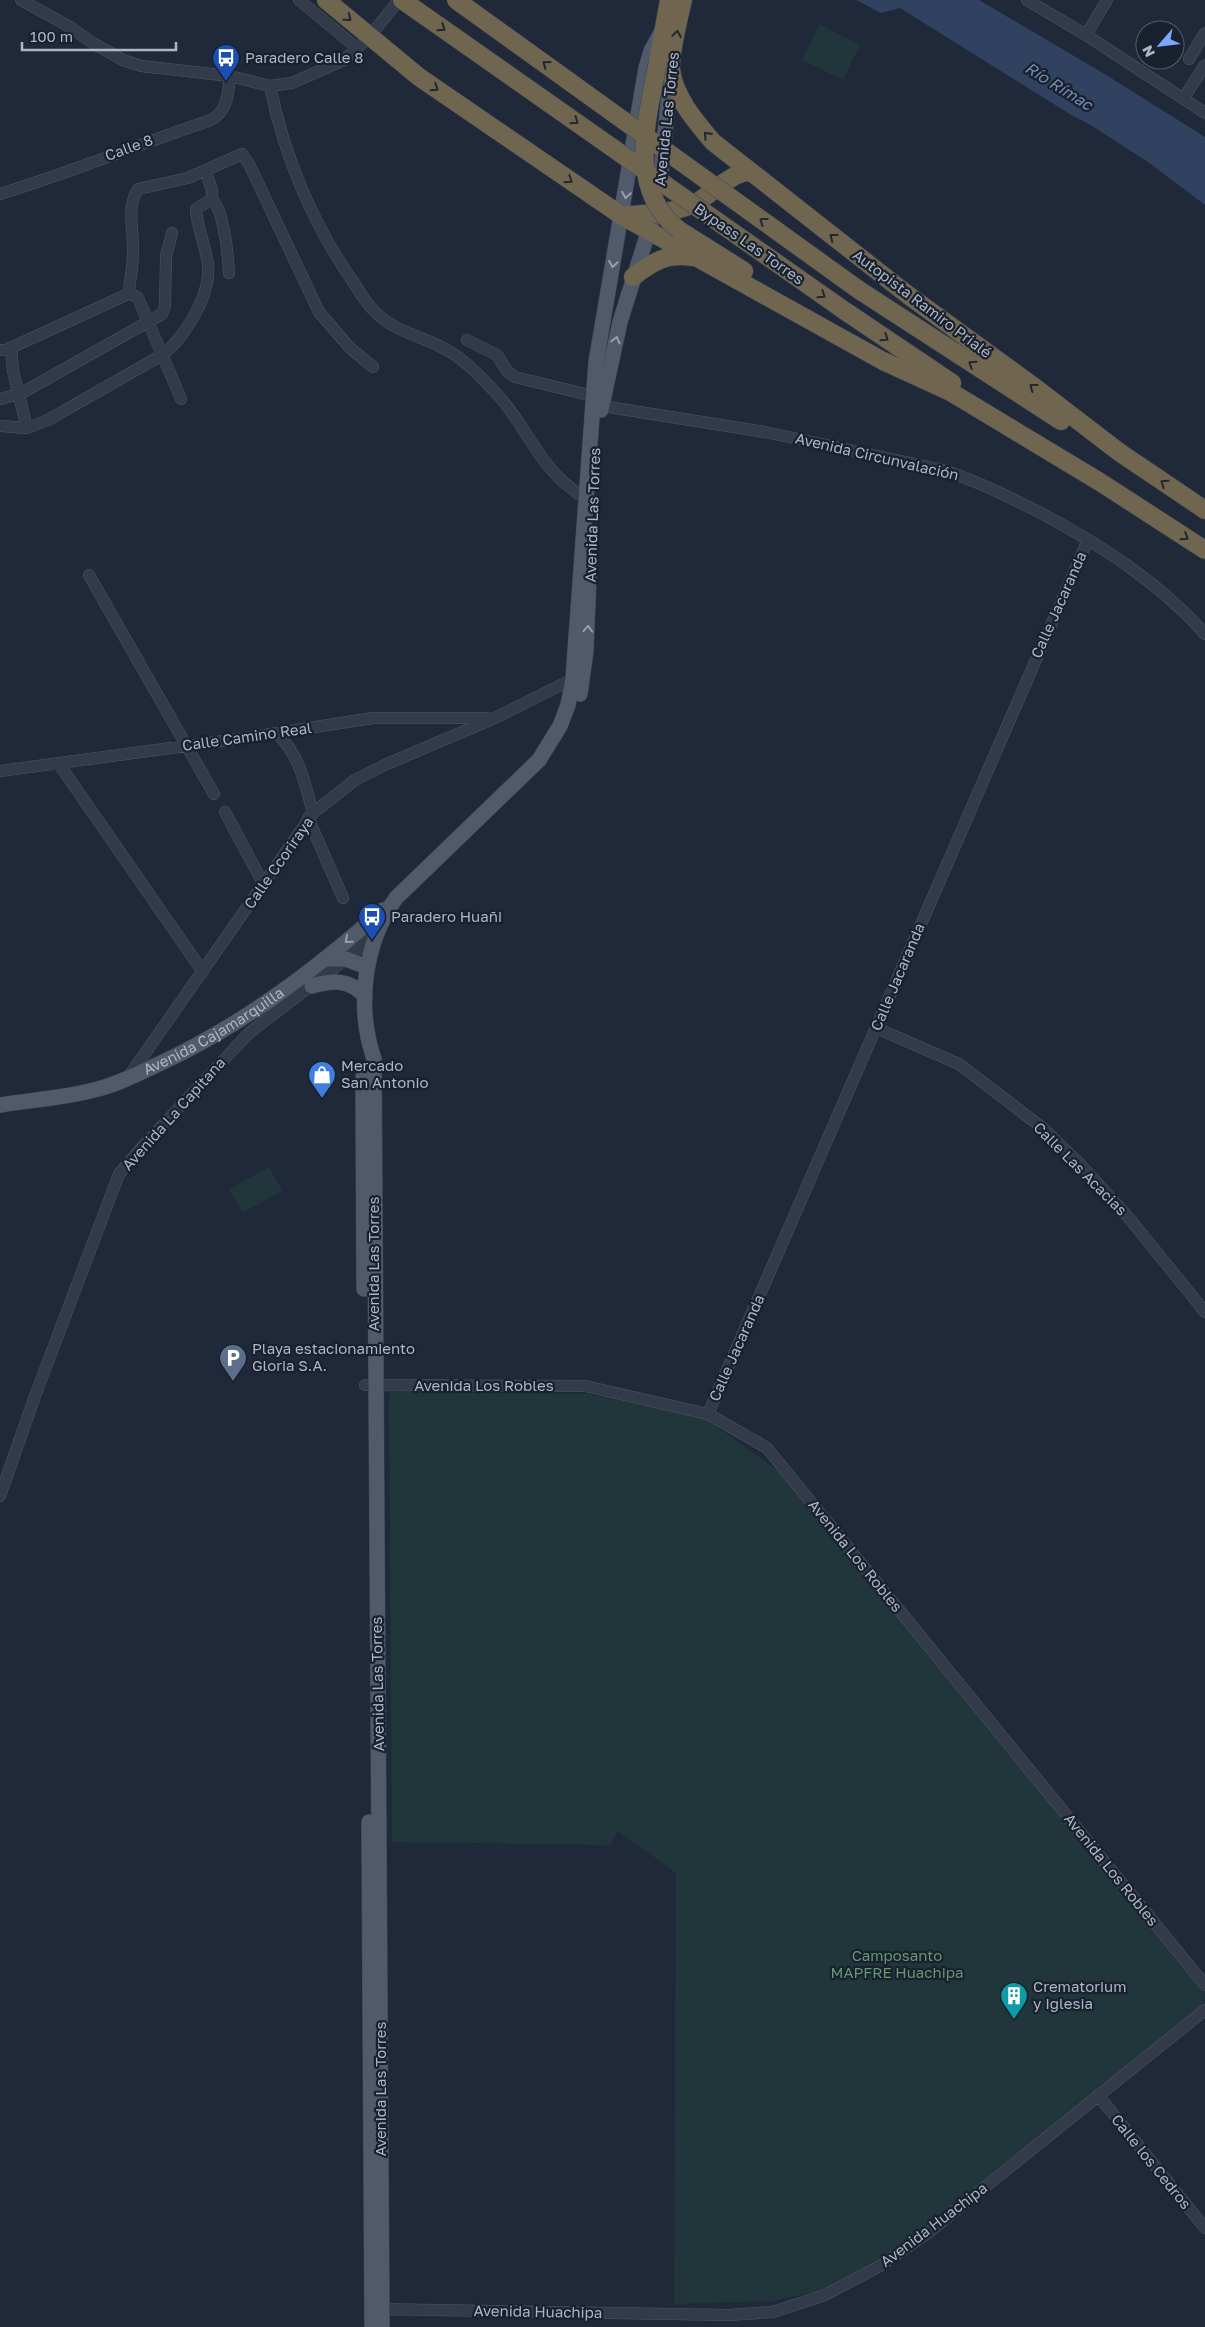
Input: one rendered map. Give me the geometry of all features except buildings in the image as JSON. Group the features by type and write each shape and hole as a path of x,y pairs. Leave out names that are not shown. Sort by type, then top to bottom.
{"highway":[{"path":"326,0 419,77 622,216 804,318 883,360 953,393"},
{"name":"Bypass Las Torres","path":"400,0 845,311 1100,482"},
{"name":"Bypass Las Torres","path":"456,0 859,290 1061,421 1119,452"},
{"name":"Avenida Las Torres","path":"663,29 669,0"},
{"name":"Avenida Las Torres","path":"665,65 683,0"},
{"path":"663,29 665,65 645,136 644,168 654,200 665,217 679,230 705,247 1100,482 1205,550"},
{"name":"Autopista Ramiro Prialé","path":"665,65 686,107 698,125 714,142 908,295 1119,452 1205,510"},
{"path":"622,216 684,208 711,193 737,174 752,173"},
{"path":"633,277 663,258 675,255 693,257"}],"main road":[{"name":"Avenida Las Torres","path":"377,930 534,780 552,758 570,726 580,694 586,651 590,589 596,362 646,68 650,51 663,29"},
{"name":"Avenida Las Torres","path":"382,2327 377,2309 370,1385 363,1059 368,1042 365,996 367,967 377,930 385,912 396,898 540,760 560,726 568,704 573,679 585,498 596,402 633,277 655,212 662,170 665,65"},
{"name":"Avenida Cajamarquilla","path":"0,1105 95,1090 127,1079 189,1049 258,1009 325,959 396,898"},
{"path":"325,959 346,959 367,967"},
{"path":"312,986 330,982 345,982 355,986 365,996"},
{"name":"Avenida Las Torres","path":"372,2327 377,2309"}],"street":[{"path":"21,0 72,28 91,42 123,60 141,66 230,76 270,86 292,83 323,71 344,60 370,36 400,0"},
{"path":"299,0 357,48"},
{"path":"1027,0 1086,35 1205,113"},
{"path":"1086,35 1107,0"},
{"path":"1189,59 1205,33"},
{"path":"1183,98 1205,65"},
{"name":"Calle 8","path":"0,194 211,120 219,114 226,104 230,76"},
{"path":"270,86 288,152 309,205 339,264 372,310 384,320 448,350 467,365 496,394 549,470 567,487 585,498"},
{"path":"28,428 6,349 126,296 129,292 133,256 133,197 138,189 188,178 244,155 318,312 350,348 373,367"},
{"path":"206,171 212,191 212,199 216,203 220,216 229,273"},
{"path":"0,426 28,428 48,420 172,348 200,305 207,285 208,267 196,209 212,199"},
{"path":"0,399 20,394 162,314 166,256 172,233"},
{"path":"129,292 138,298 182,399"},
{"name":"Avenida Circunvalación","path":"467,340 496,355 507,371 515,377 596,402 765,432 949,472 1021,503 1088,540 1156,586 1178,605 1205,634"},
{"name":"Calle Jacaranda","path":"708,1414 1088,540"},
{"path":"89,575 214,794"},
{"name":"Calle Ccoriraya","path":"127,1079 264,885 310,815 356,780 387,764 494,718 573,679"},
{"name":"Calle Camino Real","path":"0,771 188,746 373,718 494,718"},
{"path":"277,733 292,750 298,761 310,815 343,898"},
{"path":"59,764 202,972"},
{"path":"225,812 264,885"},
{"name":"Avenida La Capitana","path":"0,1496 35,1396 119,1174 249,1033 346,959 377,930"},
{"name":"Calle Las Acacias","path":"876,1028 958,1064 1044,1129 1081,1165 1129,1218 1205,1312"},
{"name":"Avenida Los Robles","path":"370,1385 585,1386 708,1414 767,1448 1205,1985"},
{"name":"Avenida Huachipa","path":"377,2309 730,2321 773,2312 825,2295 880,2266 929,2232 1205,2010"},
{"name":"Calle los Cedros","path":"1098,2096 1205,2228"}],"green space":[{"path":"819,24 860,45 843,80 802,60"},
{"path":"269,1167 282,1191 242,1213 229,1189"},
{"name":"Camposanto MAPFRE Huachipa","path":"389,1392 589,1394 705,1418 781,1473 1205,1990 1204,2006 883,2260 823,2290 773,2301 674,2304 676,1873 618,1831 610,1845 392,1842"}],"water":[{"name":"Río Rímac","path":"856,0 979,0 1103,73 1205,137 1205,205 1148,162 900,8 881,13"}],"place":[{"name":"Paradero Calle 8","path":"226,82"},
{"name":"Paradero Huañi","path":"372,941"},
{"name":"Mercado San Antonio","path":"322,1099"},
{"name":"Playa estacionamiento Gloria S.A.","path":"233,1382"},
{"name":"Crematorium y Iglesia","path":"1014,2020"}]}
